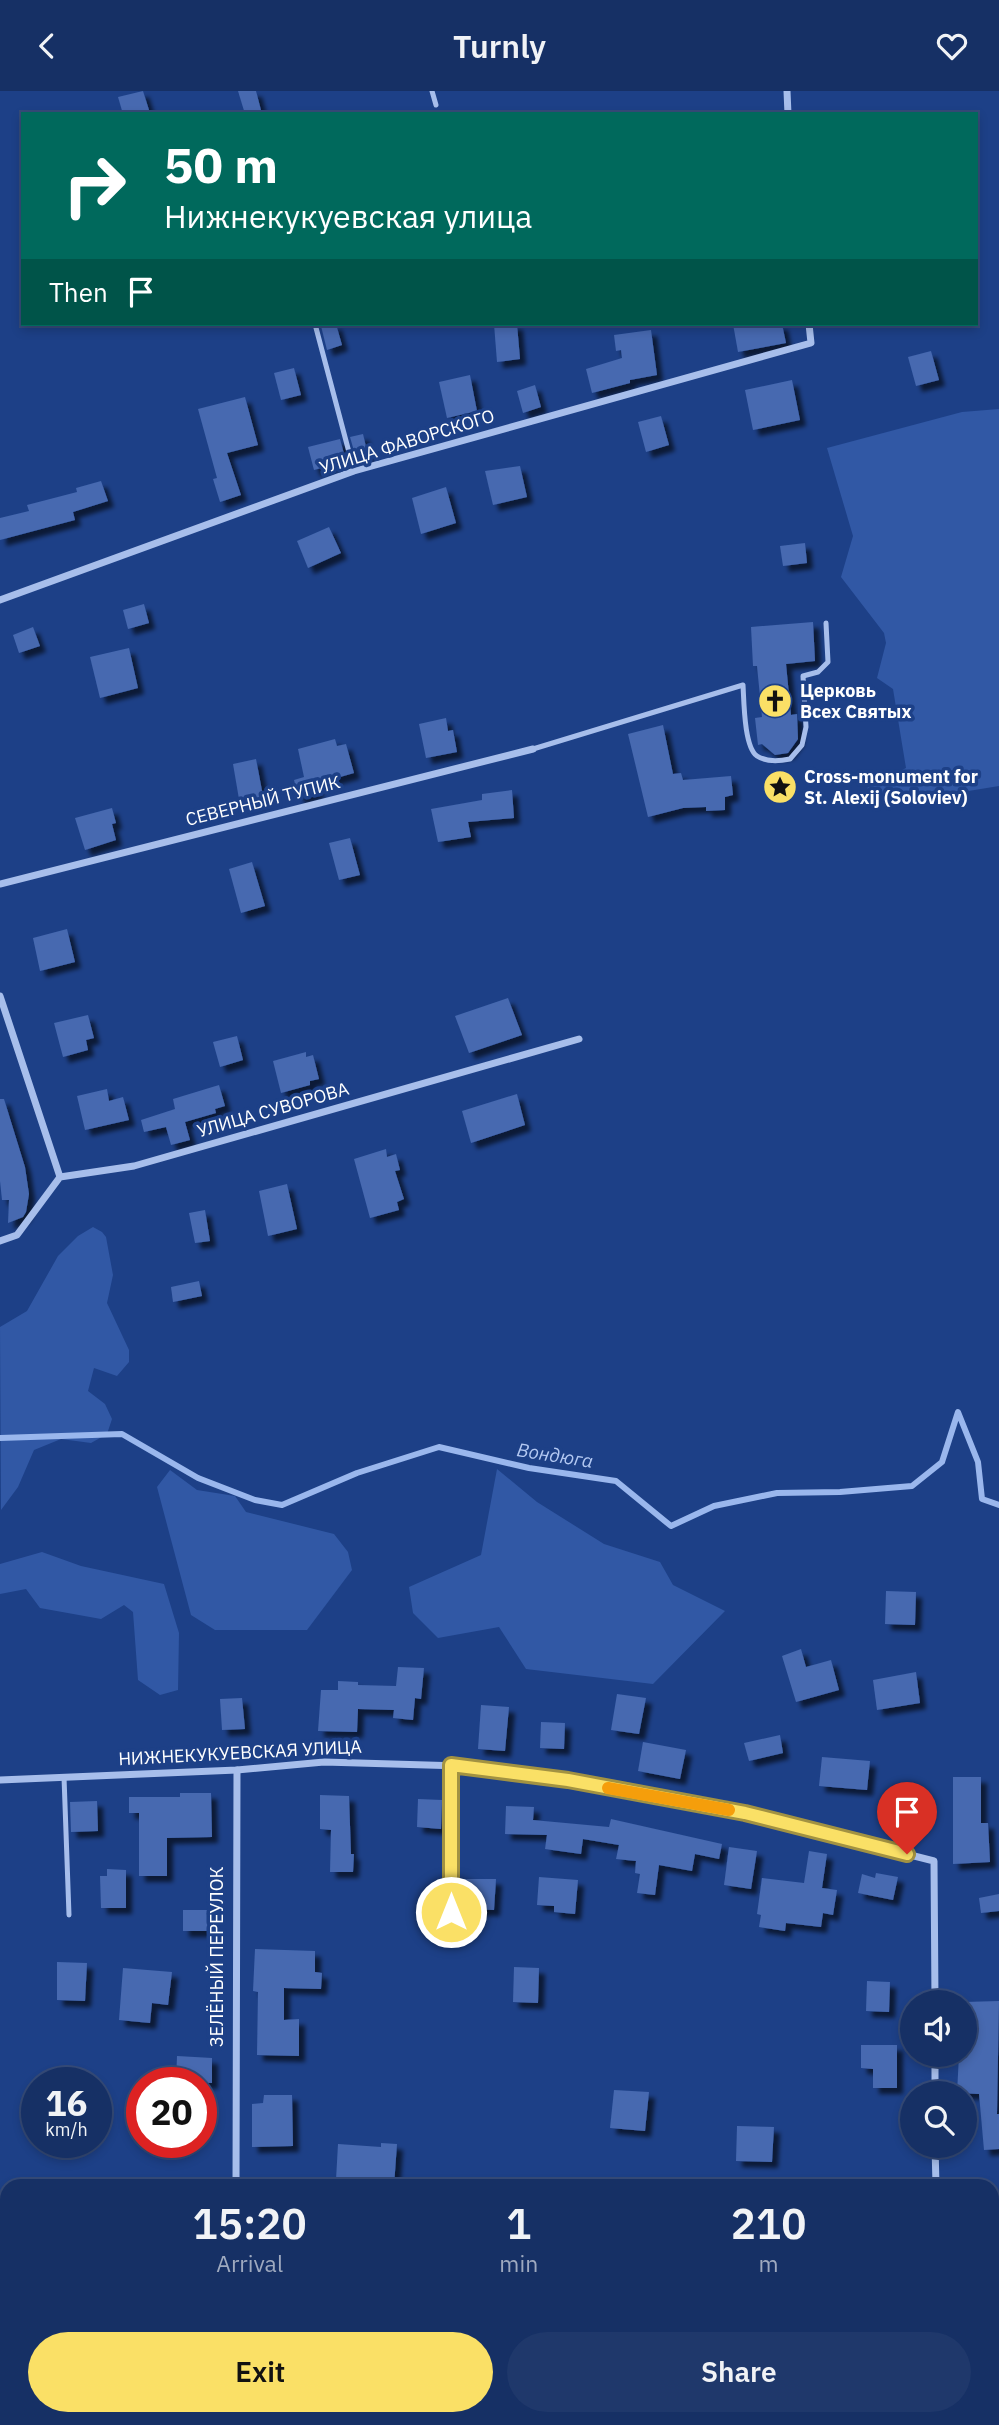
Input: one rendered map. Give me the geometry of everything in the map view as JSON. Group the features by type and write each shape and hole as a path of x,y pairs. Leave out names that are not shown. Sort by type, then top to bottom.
{"street":[{"path":"787,91 788,112"},
{"name":"УЛИЦА ФАВОРСКОГО","path":"0,600 354,471 811,343 809,326"},
{"name":"СЕВЕРНЫЙ ТУПИК","path":"0,884 533,748"},
{"path":"0,996 60,1177 17,1235 0,1241"},
{"name":"УЛИЦА СУВОРОВА","path":"60,1177 134,1166 579,1039"},
{"name":"НИЖНЕКУКУЕВСКАЯ УЛИЦА","path":"0,1780 237,1770 324,1762 451,1765 568,1780 745,1813 934,1861 935,1990"},
{"name":"ЗЕЛЁНЫЙ ПЕРЕУЛОК","path":"236,2179 237,1770"},
{"path":"935,2158 936,2179"}],"lane":[{"path":"432,91 436,105"},
{"path":"316,326 354,471"},
{"path":"533,748 743,685 748,744 757,756 775,761 790,759 802,745 806,727 803,676 818,672 828,662 826,623"},
{"path":"451,1765 451,1937"},
{"path":"64,1777 69,1915"}],"shaded area":[{"path":"999,409 999,786 895,803 867,788 906,768 893,689 877,678 886,643 884,633 841,577 853,536 827,448 962,412"},
{"path":"93,1227 106,1237 113,1275 107,1303 129,1350 129,1362 117,1376 94,1368 88,1391 105,1404 112,1419 107,1434 91,1443 61,1439 34,1450 18,1487 1,1510 0,1327 27,1311 58,1256 78,1236"},
{"path":"497,1469 537,1502 604,1544 660,1562 673,1585 725,1611 653,1684 526,1669 499,1627 438,1638 413,1613 409,1587 481,1555"},
{"path":"170,1470 197,1490 235,1496 246,1512 334,1534 348,1552 352,1570 307,1630 215,1630 191,1615 157,1487"},
{"path":"42,1552 81,1566 164,1584 179,1633 178,1690 160,1695 138,1680 133,1612 124,1605 101,1619 40,1608 26,1589 0,1594 0,1564"}],"building":[{"path":"143,91 149,110 122,112 118,97"},
{"path":"238,91 256,91 261,112 244,112"},
{"path":"321,326 337,326 342,345 327,350"},
{"path":"494,326 517,326 520,359 497,362"},
{"path":"733,326 782,326 786,343 738,352"},
{"path":"651,330 657,375 630,380 630,383 592,393 586,369 622,358 621,350 616,351 614,335"},
{"path":"931,351 939,380 916,386 908,357"},
{"path":"294,368 301,395 281,400 274,373"},
{"path":"470,375 477,411 447,418 439,382"},
{"path":"792,380 800,420 753,430 745,390"},
{"path":"535,385 541,407 523,413 517,391"},
{"path":"245,397 258,445 227,453 241,495 220,502 213,479 217,478 198,409"},
{"path":"661,416 669,445 646,452 638,422"},
{"path":"363,434 368,455 356,458 350,437"},
{"path":"340,439 346,461 314,470 308,447"},
{"path":"520,466 527,497 493,505 485,471"},
{"path":"101,481 108,501 73,512 75,520 0,540 0,518 29,511 27,505 77,492 76,488"},
{"path":"446,487 456,523 421,534 412,498"},
{"path":"329,527 341,553 308,568 297,541"},
{"path":"805,543 807,563 783,566 780,546"},
{"path":"144,604 149,623 128,629 123,610"},
{"path":"813,622 815,661 786,664 791,715 797,714 798,739 788,753 775,755 762,744 758,745 755,718 762,717 757,666 753,666 751,627"},
{"path":"33,627 40,646 19,653 13,635"},
{"path":"129,648 138,688 100,698 90,657"},
{"path":"446,718 448,731 453,730 457,752 426,758 419,724"},
{"path":"663,725 673,774 681,773 683,780 731,776 733,795 725,797 725,810 683,808 648,817 628,734"},
{"path":"335,739 337,746 346,744 354,773 316,784 318,792 299,798 294,780 304,777 298,749"},
{"path":"256,759 264,801 240,805 233,764"},
{"path":"512,790 514,818 468,822 471,837 438,842 431,809 482,800 482,794"},
{"path":"112,808 116,823 112,824 116,840 85,850 75,818"},
{"path":"350,838 360,875 339,880 329,843"},
{"path":"252,862 265,906 241,913 229,869"},
{"path":"67,929 75,962 40,971 33,938"},
{"path":"508,998 522,1035 469,1053 455,1016"},
{"path":"88,1015 94,1038 86,1040 88,1050 63,1057 54,1023"},
{"path":"237,1036 243,1060 220,1067 213,1042"},
{"path":"306,1052 306,1057 313,1055 319,1079 310,1081 310,1085 281,1093 273,1061"},
{"path":"219,1085 225,1106 215,1109 216,1113 185,1122 190,1140 171,1145 166,1127 144,1132 141,1120 175,1109 173,1099"},
{"path":"107,1089 109,1101 123,1097 129,1120 85,1130 77,1096"},
{"path":"517,1094 525,1125 471,1143 462,1111"},
{"path":"0,1099 4,1099 25,1167 29,1194 23,1217 8,1223 9,1200 2,1200 0,1181"},
{"path":"386,1149 387,1157 396,1154 400,1170 395,1171 404,1199 397,1202 399,1210 370,1218 354,1159"},
{"path":"287,1184 297,1229 268,1236 259,1191"},
{"path":"205,1210 210,1241 195,1243 189,1213"},
{"path":"199,1281 202,1296 173,1302 171,1287"},
{"path":"886,1591 916,1592 915,1625 885,1624"},
{"path":"801,1649 806,1667 831,1660 839,1690 796,1702 782,1656"},
{"path":"398,1667 424,1668 421,1699 415,1698 413,1720 393,1718 394,1710 358,1709 357,1732 318,1731 321,1690 338,1690 338,1681 358,1682 358,1685 396,1686"},
{"path":"916,1672 920,1703 877,1710 873,1680"},
{"path":"617,1694 646,1698 639,1734 611,1730"},
{"path":"242,1698 245,1729 222,1730 220,1699"},
{"path":"481,1705 509,1707 505,1751 478,1749"},
{"path":"541,1722 565,1723 564,1749 540,1748"},
{"path":"780,1735 783,1753 749,1761 744,1743"},
{"path":"643,1742 686,1750 680,1779 638,1771"},
{"path":"822,1757 870,1761 867,1790 819,1786"},
{"path":"953,1777 981,1777 981,1823 988,1823 990,1862 953,1864"},
{"path":"180,1793 211,1793 212,1837 167,1838 167,1876 139,1876 139,1813 129,1813 129,1797 180,1797"},
{"path":"320,1795 349,1796 353,1872 330,1872 331,1830 320,1829"},
{"path":"418,1799 442,1800 441,1829 417,1827"},
{"path":"97,1801 98,1831 71,1832 70,1802"},
{"path":"506,1806 534,1807 533,1820 609,1827 611,1819 722,1844 719,1859 695,1854 692,1871 659,1865 655,1895 637,1893 640,1874 635,1873 636,1861 616,1859 619,1845 583,1839 581,1854 545,1849 547,1835 505,1834"},
{"path":"729,1847 757,1851 751,1889 724,1885"},
{"path":"809,1851 827,1854 822,1888 837,1890 833,1915 823,1913 821,1927 786,1923 785,1931 759,1927 761,1915 757,1914 762,1878 804,1883"},
{"path":"107,1869 126,1870 126,1908 101,1908 100,1876 107,1876"},
{"path":"876,1873 898,1877 893,1900 858,1893 862,1874 875,1878"},
{"path":"539,1877 578,1880 575,1914 554,1912 554,1906 537,1905"},
{"path":"460,1879 496,1879 494,1910 459,1909"},
{"path":"999,1894 999,1911 981,1913 979,1898"},
{"path":"183,1910 210,1910 210,1931 183,1931"},
{"path":"255,1949 315,1951 315,1972 322,1973 321,1989 284,1988 284,2020 299,2019 299,2056 257,2055 258,1992 253,1991"},
{"path":"57,1962 87,1963 85,2001 57,2000"},
{"path":"514,1967 539,1968 538,2003 513,2002"},
{"path":"123,1968 172,1972 168,2005 152,2003 150,2023 119,2020"},
{"path":"867,1981 890,1982 889,2012 866,2011"},
{"path":"999,2001 999,2149 984,2150 977,2081 958,2081 958,2067 977,2067 977,2002"},
{"path":"861,2045 897,2045 897,2088 873,2088 873,2069 861,2068"},
{"path":"177,2056 212,2058 212,2067 177,2067"},
{"path":"614,2090 649,2092 645,2131 610,2128"},
{"path":"264,2095 292,2095 293,2146 252,2147 252,2104 263,2103"},
{"path":"737,2126 774,2127 772,2162 736,2161"},
{"path":"381,2143 397,2144 394,2179 336,2179 338,2144 381,2147"}],"waterway":[{"name":"Вондюга","path":"0,1438 122,1434 198,1478 255,1500 282,1505 357,1473 439,1447 529,1468 616,1481 671,1526 714,1506 777,1493 840,1492 912,1486 942,1462 958,1412 978,1462 982,1499 999,1505"}],"slow traffic":[{"path":"608,1788 729,1810"}],"place":[{"name":"Церковь Всех Святых","path":"775,701"},
{"name":"Cross-monument for St. Alexij (Soloviev)","path":"780,787"}],"route":[{"path":"451,1912 451,1765 568,1780 745,1813 907,1854"}]}
